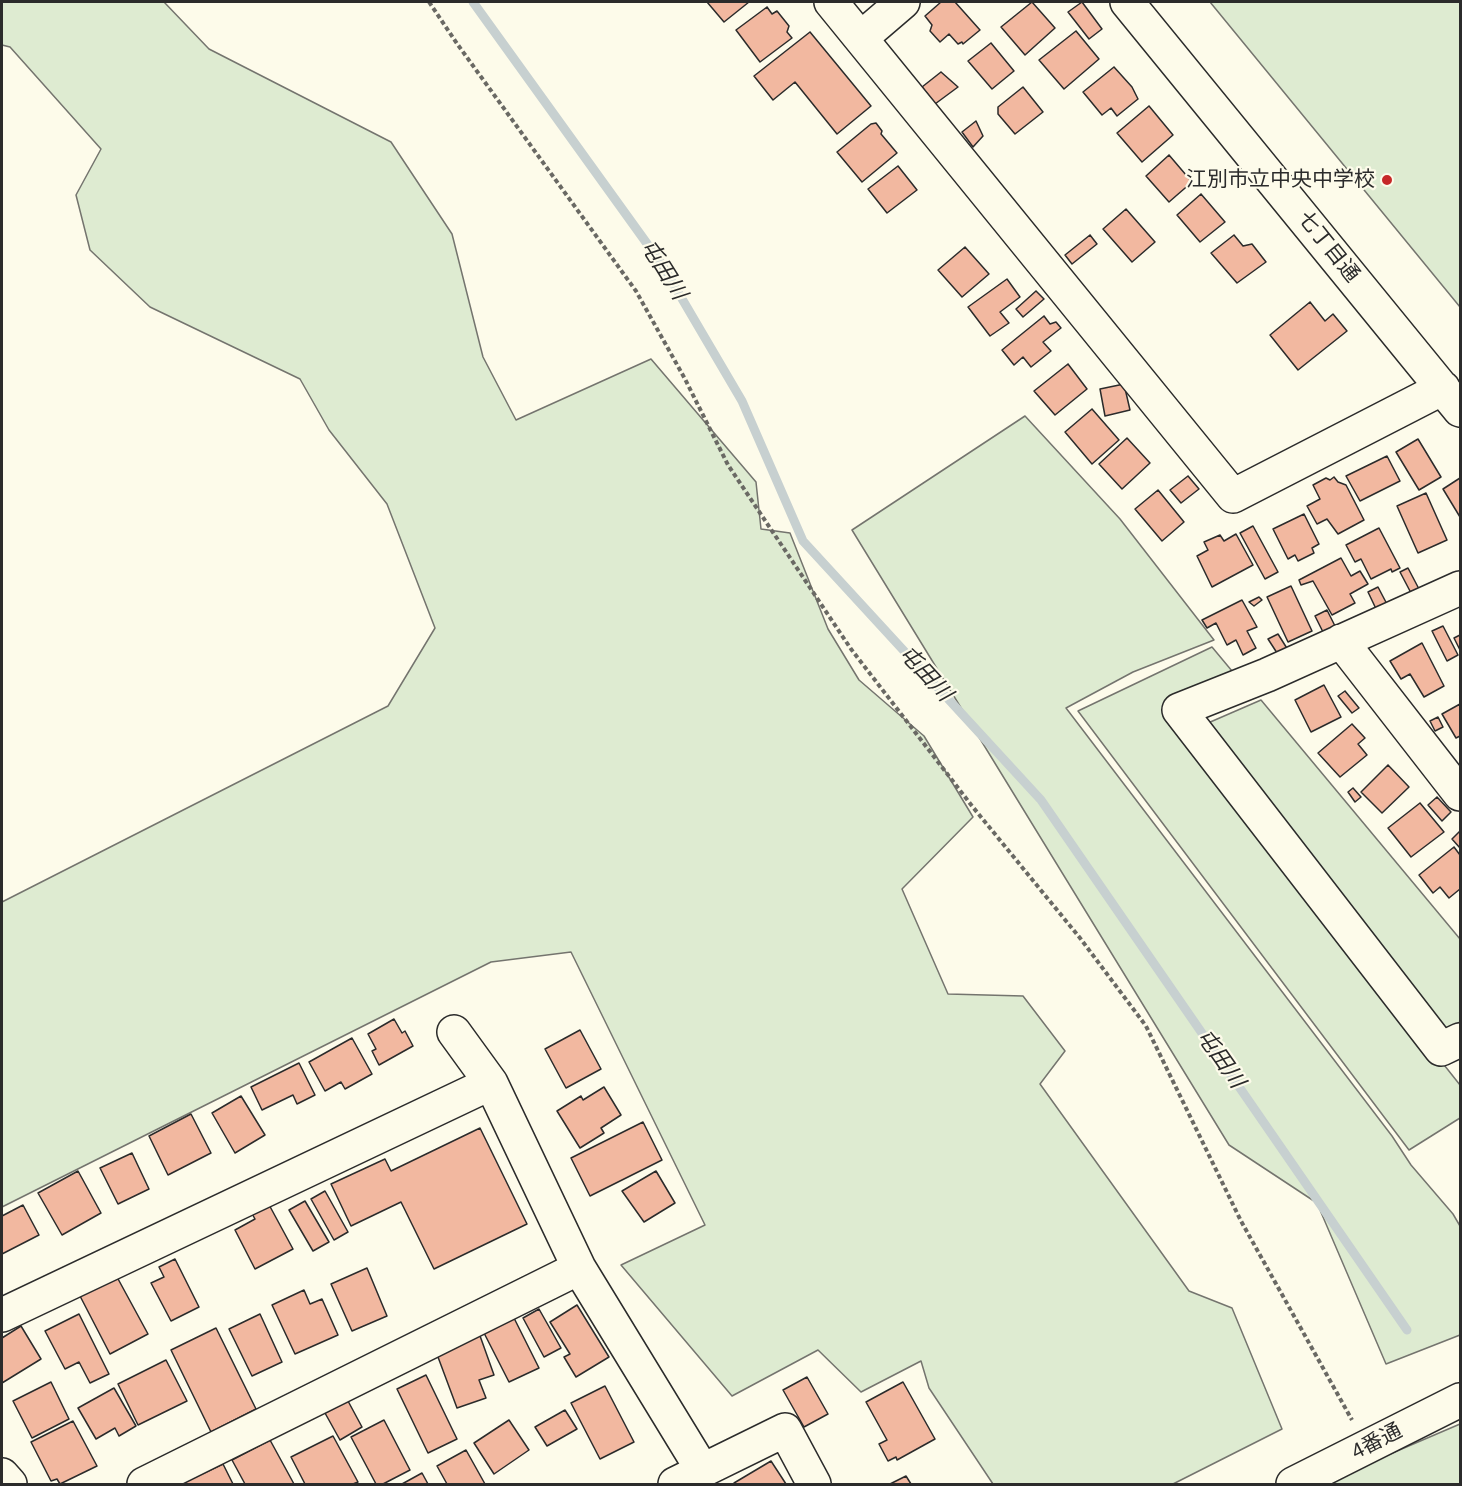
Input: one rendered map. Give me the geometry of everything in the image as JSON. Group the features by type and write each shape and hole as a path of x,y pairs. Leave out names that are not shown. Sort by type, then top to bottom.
{"street":[{"path":"831,2 1233,496 1452,399"},
{"path":"861,38 903,2"},
{"name":"七丁目通","path":"1127,2 1452,399"},
{"path":"1461,588 1267,675 1179,710 1440,1049 1461,1040"},
{"path":"1341,641 1461,794"},
{"path":"454,1032 491,1083 579,1268 689,1478 785,1430 814,1485"},
{"path":"2,1315 491,1083"},
{"path":"144,1485 579,1268"},
{"name":"4番通","path":"1293,1485 1461,1400"},
{"path":"2,1475 10,1485"}],"path":[{"path":"429,2 636,291 685,379 728,465 851,650 972,806 1080,938 1146,1026 1241,1221 1367,1447"}],"green space":[{"path":"2,2 164,2 209,49 391,142 452,234 483,357 516,420 651,359 756,482 761,529 790,533 828,629 859,680 924,736 973,817 902,889 948,994 1023,996 1065,1051 1040,1084 1189,1291 1232,1308 1282,1429 1173,1484 993,1484 929,1388 921,1361 861,1392 818,1350 732,1396 621,1265 705,1225 571,952 491,962 2,1207 2,902 388,706 435,628 387,504 329,430 300,379 150,307 90,250 76,195 101,149 10,47 2,45"},
{"name":"江別市立中央中学校","path":"1210,2 1460,2 1460,307"},
{"path":"1025,416 1120,519 1214,640 1133,672 1066,708 1392,1136 1411,1165 1453,1214 1460,1226 1460,1335 1386,1364 1317,1203 1229,1145 852,530"},
{"path":"1212,647 1237,677 1165,713 1460,1085 1460,1118 1409,1150 1078,711"},
{"path":"1261,700 1460,939 1460,1022 1442,1031 1208,723"},
{"path":"1460,1424 1460,1484 1320,1484"}],"building":[{"path":"707,2 749,2 724,22"},
{"path":"941,2 955,2 980,30 963,44 962,42 958,44 949,34 940,42 930,31 932,25 925,16"},
{"path":"1032,2 1055,28 1025,55 1001,27"},
{"path":"1082,2 1102,29 1089,39 1068,12"},
{"path":"767,7 772,14 777,11 789,26 787,32 792,38 760,62 736,30"},
{"path":"1076,31 1099,59 1064,89 1039,60"},
{"path":"810,32 871,106 837,134 795,82 773,100 754,76"},
{"path":"991,43 1014,71 992,89 968,61"},
{"path":"1114,67 1132,87 1138,99 1117,116 1111,108 1102,115 1083,92"},
{"path":"941,72 958,87 935,104 922,87"},
{"path":"1023,87 1043,112 1015,134 998,114 998,107"},
{"path":"1149,106 1173,135 1142,162 1117,133"},
{"path":"976,121 983,136 973,147 962,132"},
{"path":"876,123 882,131 881,134 897,153 862,182 837,152 871,124"},
{"path":"1169,155 1192,182 1169,202 1146,176"},
{"path":"898,166 917,190 887,213 868,189"},
{"path":"1201,194 1225,222 1200,242 1177,215"},
{"path":"1126,209 1155,242 1132,262 1103,229"},
{"path":"1090,235 1097,244 1072,264 1065,255"},
{"path":"1234,235 1243,246 1252,244 1266,262 1237,283 1211,253"},
{"path":"965,247 989,274 962,297 938,270"},
{"path":"1007,279 1020,297 1000,312 1009,323 990,336 968,307"},
{"path":"1036,291 1044,299 1023,317 1016,309"},
{"path":"1310,302 1325,321 1333,314 1347,331 1298,370 1270,335"},
{"path":"1044,316 1050,324 1056,322 1061,328 1043,342 1051,351 1031,367 1023,357 1014,365 1002,350"},
{"path":"1068,364 1087,389 1055,415 1034,391"},
{"path":"1124,384 1130,410 1105,416 1100,389"},
{"path":"1092,409 1119,440 1092,464 1065,432"},
{"path":"1127,438 1150,463 1122,489 1099,464"},
{"path":"1418,439 1441,477 1419,490 1396,452"},
{"path":"1387,456 1400,481 1360,501 1346,476"},
{"path":"1188,476 1199,489 1181,503 1170,490"},
{"path":"1334,477 1338,482 1346,485 1364,520 1338,534 1327,519 1317,524 1307,506 1320,499 1313,485 1326,478 1330,480"},
{"path":"1460,478 1460,517 1443,489"},
{"path":"1158,490 1184,522 1162,541 1135,509"},
{"path":"1426,493 1447,540 1418,553 1397,506"},
{"path":"1304,514 1319,544 1312,548 1314,553 1298,561 1295,555 1288,559 1273,529"},
{"path":"1253,526 1278,572 1265,579 1240,533"},
{"path":"1379,528 1400,568 1392,572 1391,569 1371,579 1361,559 1355,562 1346,545"},
{"path":"1236,534 1253,565 1212,587 1197,556 1208,550 1204,542 1220,535 1224,541"},
{"path":"1341,558 1351,576 1360,571 1368,584 1350,594 1355,603 1332,615 1313,581 1301,585 1299,580"},
{"path":"1408,568 1419,589 1411,593 1400,572"},
{"path":"1291,586 1312,631 1288,642 1267,597"},
{"path":"1378,587 1389,608 1378,613 1368,592"},
{"path":"1259,597 1262,600 1254,606 1249,602"},
{"path":"1242,600 1257,627 1247,631 1256,648 1243,655 1236,640 1227,645 1216,623 1207,628 1202,620"},
{"path":"1327,610 1337,630 1325,636 1315,616"},
{"path":"1443,626 1458,655 1447,661 1432,631"},
{"path":"1278,634 1288,650 1279,656 1268,639"},
{"path":"1460,635 1460,650 1454,638"},
{"path":"1422,643 1444,686 1424,697 1410,674 1401,679 1390,661"},
{"path":"1324,685 1341,717 1311,732 1295,700"},
{"path":"1345,691 1359,708 1352,713 1338,696"},
{"path":"1460,704 1460,736 1456,738 1442,714"},
{"path":"1438,717 1443,727 1435,731 1430,721"},
{"path":"1352,724 1365,738 1358,744 1367,755 1340,777 1318,753"},
{"path":"1388,765 1409,787 1382,813 1361,792"},
{"path":"1353,788 1361,797 1355,802 1348,792"},
{"path":"1437,797 1451,812 1442,821 1428,805"},
{"path":"1420,803 1444,832 1411,857 1388,828"},
{"path":"1460,831 1460,848 1452,839"},
{"path":"1454,847 1460,855 1460,889 1449,898 1440,887 1433,893 1419,875"},
{"path":"394,1019 402,1033 405,1031 413,1046 379,1065 372,1051 376,1049 368,1034"},
{"path":"580,1030 601,1069 566,1088 545,1049"},
{"path":"352,1038 372,1074 345,1089 341,1082 325,1091 309,1062"},
{"path":"299,1063 315,1095 297,1104 293,1095 262,1110 251,1087"},
{"path":"604,1087 621,1115 601,1128 604,1133 580,1148 557,1111 581,1096 583,1100"},
{"path":"241,1096 265,1135 235,1153 212,1113"},
{"path":"191,1114 211,1153 168,1175 149,1136"},
{"path":"643,1122 662,1160 590,1196 571,1158"},
{"path":"480,1128 527,1224 434,1269 401,1202 351,1226 331,1184 385,1159 391,1171"},
{"path":"132,1153 149,1189 118,1204 100,1168"},
{"path":"78,1171 101,1213 62,1235 38,1193"},
{"path":"656,1171 675,1203 644,1222 622,1191"},
{"path":"325,1191 348,1232 334,1240 311,1199"},
{"path":"267,1201 293,1249 255,1269 235,1230 255,1219 250,1210"},
{"path":"305,1201 329,1242 313,1251 289,1210"},
{"path":"23,1205 39,1235 2,1254 2,1216"},
{"path":"175,1259 199,1307 171,1321 151,1283 164,1277 159,1267"},
{"path":"367,1268 387,1316 352,1331 331,1284"},
{"path":"117,1277 148,1334 110,1354 80,1296"},
{"path":"304,1290 310,1304 322,1299 338,1335 295,1354 272,1305"},
{"path":"577,1305 609,1357 576,1377 564,1357 570,1354 550,1322"},
{"path":"539,1309 561,1348 544,1357 523,1318"},
{"path":"79,1314 109,1374 90,1383 79,1362 65,1369 45,1331"},
{"path":"260,1314 282,1362 252,1376 229,1329"},
{"path":"513,1316 539,1368 509,1382 483,1331"},
{"path":"21,1326 41,1359 2,1383 2,1338"},
{"path":"216,1328 256,1409 211,1432 171,1350"},
{"path":"479,1333 494,1375 479,1380 486,1398 457,1408 435,1349"},
{"path":"166,1360 187,1401 138,1425 118,1384"},
{"path":"426,1375 457,1439 428,1453 397,1389"},
{"path":"807,1377 828,1414 804,1427 783,1390"},
{"path":"51,1382 69,1419 32,1438 13,1401"},
{"path":"903,1382 935,1439 897,1460 896,1457 888,1461 879,1444 887,1440 866,1402"},
{"path":"605,1386 634,1442 600,1459 571,1403"},
{"path":"114,1388 136,1426 119,1436 115,1428 96,1439 78,1408"},
{"path":"348,1401 362,1427 340,1440 325,1413"},
{"path":"565,1410 577,1429 547,1446 535,1427"},
{"path":"384,1420 410,1470 383,1484 376,1484 351,1437"},
{"path":"509,1420 529,1450 494,1474 474,1443"},
{"path":"73,1421 97,1466 60,1484 57,1479 51,1481 31,1442"},
{"path":"333,1436 358,1482 353,1484 305,1484 291,1457"},
{"path":"270,1440 294,1484 245,1484 232,1460"},
{"path":"466,1450 485,1484 447,1484 437,1466"},
{"path":"771,1461 786,1484 734,1483"},
{"path":"223,1464 233,1484 184,1483 187,1481"},
{"path":"422,1473 428,1484 402,1484"},
{"path":"906,1476 911,1484 890,1484"}],"waterway":[{"name":"屯田川","path":"473,2 661,263 742,401 803,541 1041,800 1407,1330"}],"place":[{"name":"江別市立中央中学校","path":"1387,180"}]}
